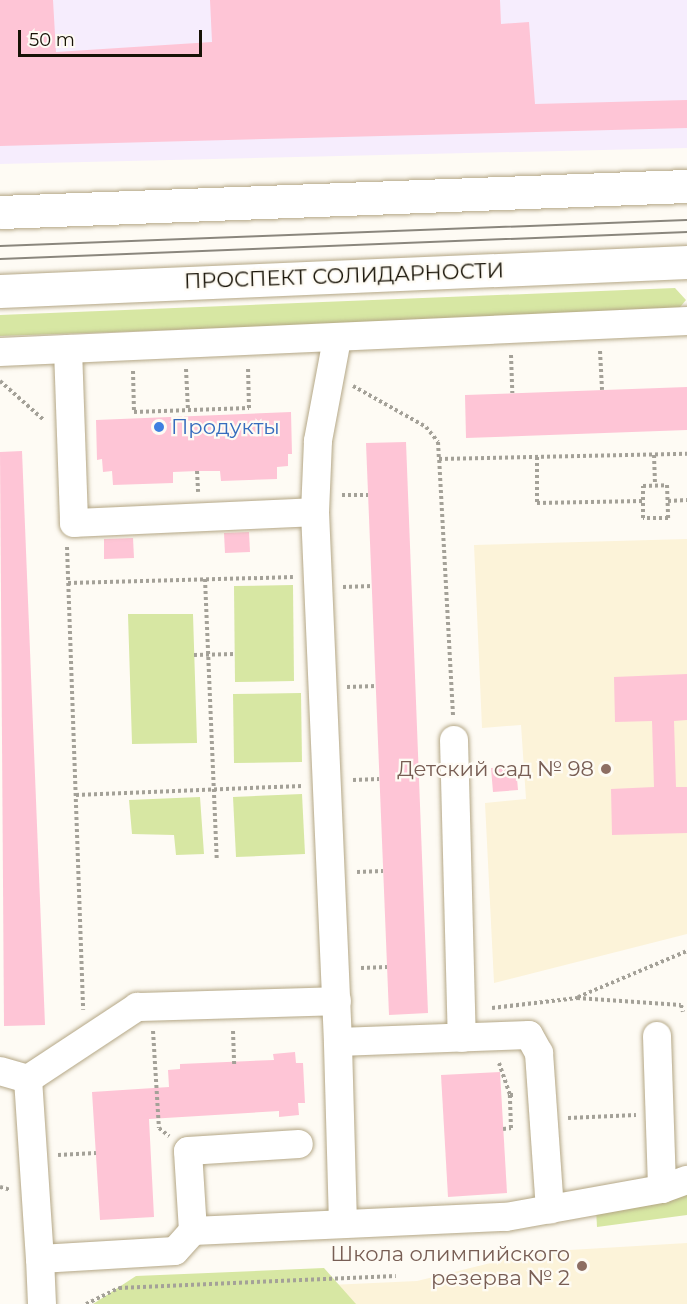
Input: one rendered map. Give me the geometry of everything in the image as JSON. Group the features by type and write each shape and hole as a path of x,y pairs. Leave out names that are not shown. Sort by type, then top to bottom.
{"main road":[{"path":"0,212 687,186"},
{"name":"ПРОСПЕКТ СОЛИДАРНОСТИ","path":"0,291 687,262"}],"street":[{"path":"0,352 337,339 687,321"},
{"path":"337,339 318,441 315,512 337,1001 343,1224"},
{"path":"68,349 74,523 315,512"},
{"path":"454,740 462,1025"},
{"path":"28,1079 137,1007 337,1001"},
{"path":"338,1042 462,1025 490,1036 529,1035 539,1053 550,1210"},
{"path":"40,1259 175,1251 193,1231 506,1217 674,1185 660,1114 657,1036"},
{"path":"0,1071 28,1079"},
{"path":"28,1079 42,1304"},
{"path":"193,1231 188,1151 299,1144"}],"path":[{"path":"600,351 602,390"},
{"path":"511,354 512,393"},
{"path":"133,368 134,412 249,408 248,364"},
{"path":"186,366 188,410"},
{"path":"330,374 426,427 438,442 454,740"},
{"path":"0,381 71,440"},
{"path":"439,459 687,454"},
{"path":"654,455 655,485"},
{"path":"537,457 537,503 643,501"},
{"path":"667,485 668,501 668,518 643,518 643,486 667,485"},
{"path":"668,501 687,500"},
{"path":"74,523 67,536 84,1041"},
{"path":"68,583 318,576"},
{"path":"205,579 217,860"},
{"path":"194,656 235,654"},
{"path":"76,795 327,785"},
{"path":"462,1025 577,998 687,951"},
{"path":"577,998 681,1005 683,1012"},
{"path":"231,1004 234,1066"},
{"path":"152,1007 158,1121"},
{"path":"490,1036 510,1095 511,1128 503,1129"},
{"path":"510,1095 543,1106 660,1114"},
{"path":"33,1156 96,1153"},
{"path":"88,1303 119,1288 396,1276"}],"shaded area":[{"path":"0,0 687,0 687,148 0,164"},
{"name":"Детский сад № 98","path":"687,539 687,934 494,983 485,803 526,799 521,725 482,728 474,545"},
{"name":"Школа олимпийского резерва № 2","path":"687,1243 687,1304 144,1304 155,1293 417,1281 536,1252"}],"green space":[{"path":"675,288 686,300 676,312 0,336 0,315"},
{"path":"293,585 294,681 235,682 234,586"},
{"path":"128,614 193,614 197,743 132,744"},
{"path":"301,693 302,762 234,763 233,694"},
{"path":"302,794 305,854 236,857 233,797"},
{"path":"200,797 204,854 176,855 174,835 132,834 129,800"},
{"path":"687,1190 687,1215 597,1227 596,1208"},
{"path":"324,1268 356,1304 93,1304 136,1276"}],"building":[{"path":"0,0 53,0 56,52 212,42 210,0 500,0 501,24 529,22 535,104 687,100 687,128 0,146"},
{"path":"687,387 687,430 466,438 465,395"},
{"path":"291,412 292,454 288,454 288,466 277,467 277,479 221,481 220,471 197,471 173,472 173,483 113,485 112,471 103,472 102,459 97,460 96,420"},
{"path":"406,442 428,1013 389,1015 366,443"},
{"path":"22,451 45,1025 4,1026 0,452"},
{"path":"249,532 250,552 225,553 224,533"},
{"path":"133,538 134,558 104,559 104,539"},
{"path":"687,674 687,720 674,721 676,787 687,787 687,833 612,835 611,789 654,787 652,721 615,722 614,677"},
{"path":"516,767 518,790 493,792 491,768"},
{"path":"295,1052 296,1063 303,1063 305,1103 298,1103 299,1115 279,1117 279,1111 149,1119 154,1217 100,1220 92,1092 169,1087 168,1070 180,1069 180,1064 274,1060 273,1054"},
{"path":"500,1072 507,1193 448,1197 441,1075"}],"tram line":[{"path":"0,246 687,220"},
{"path":"0,259 687,232"}],"place":[{"name":"Продукты","path":"159,427"},
{"name":"Детский сад № 98","path":"606,769"},
{"name":"Школа олимпийского резерва № 2","path":"582,1266"}]}
